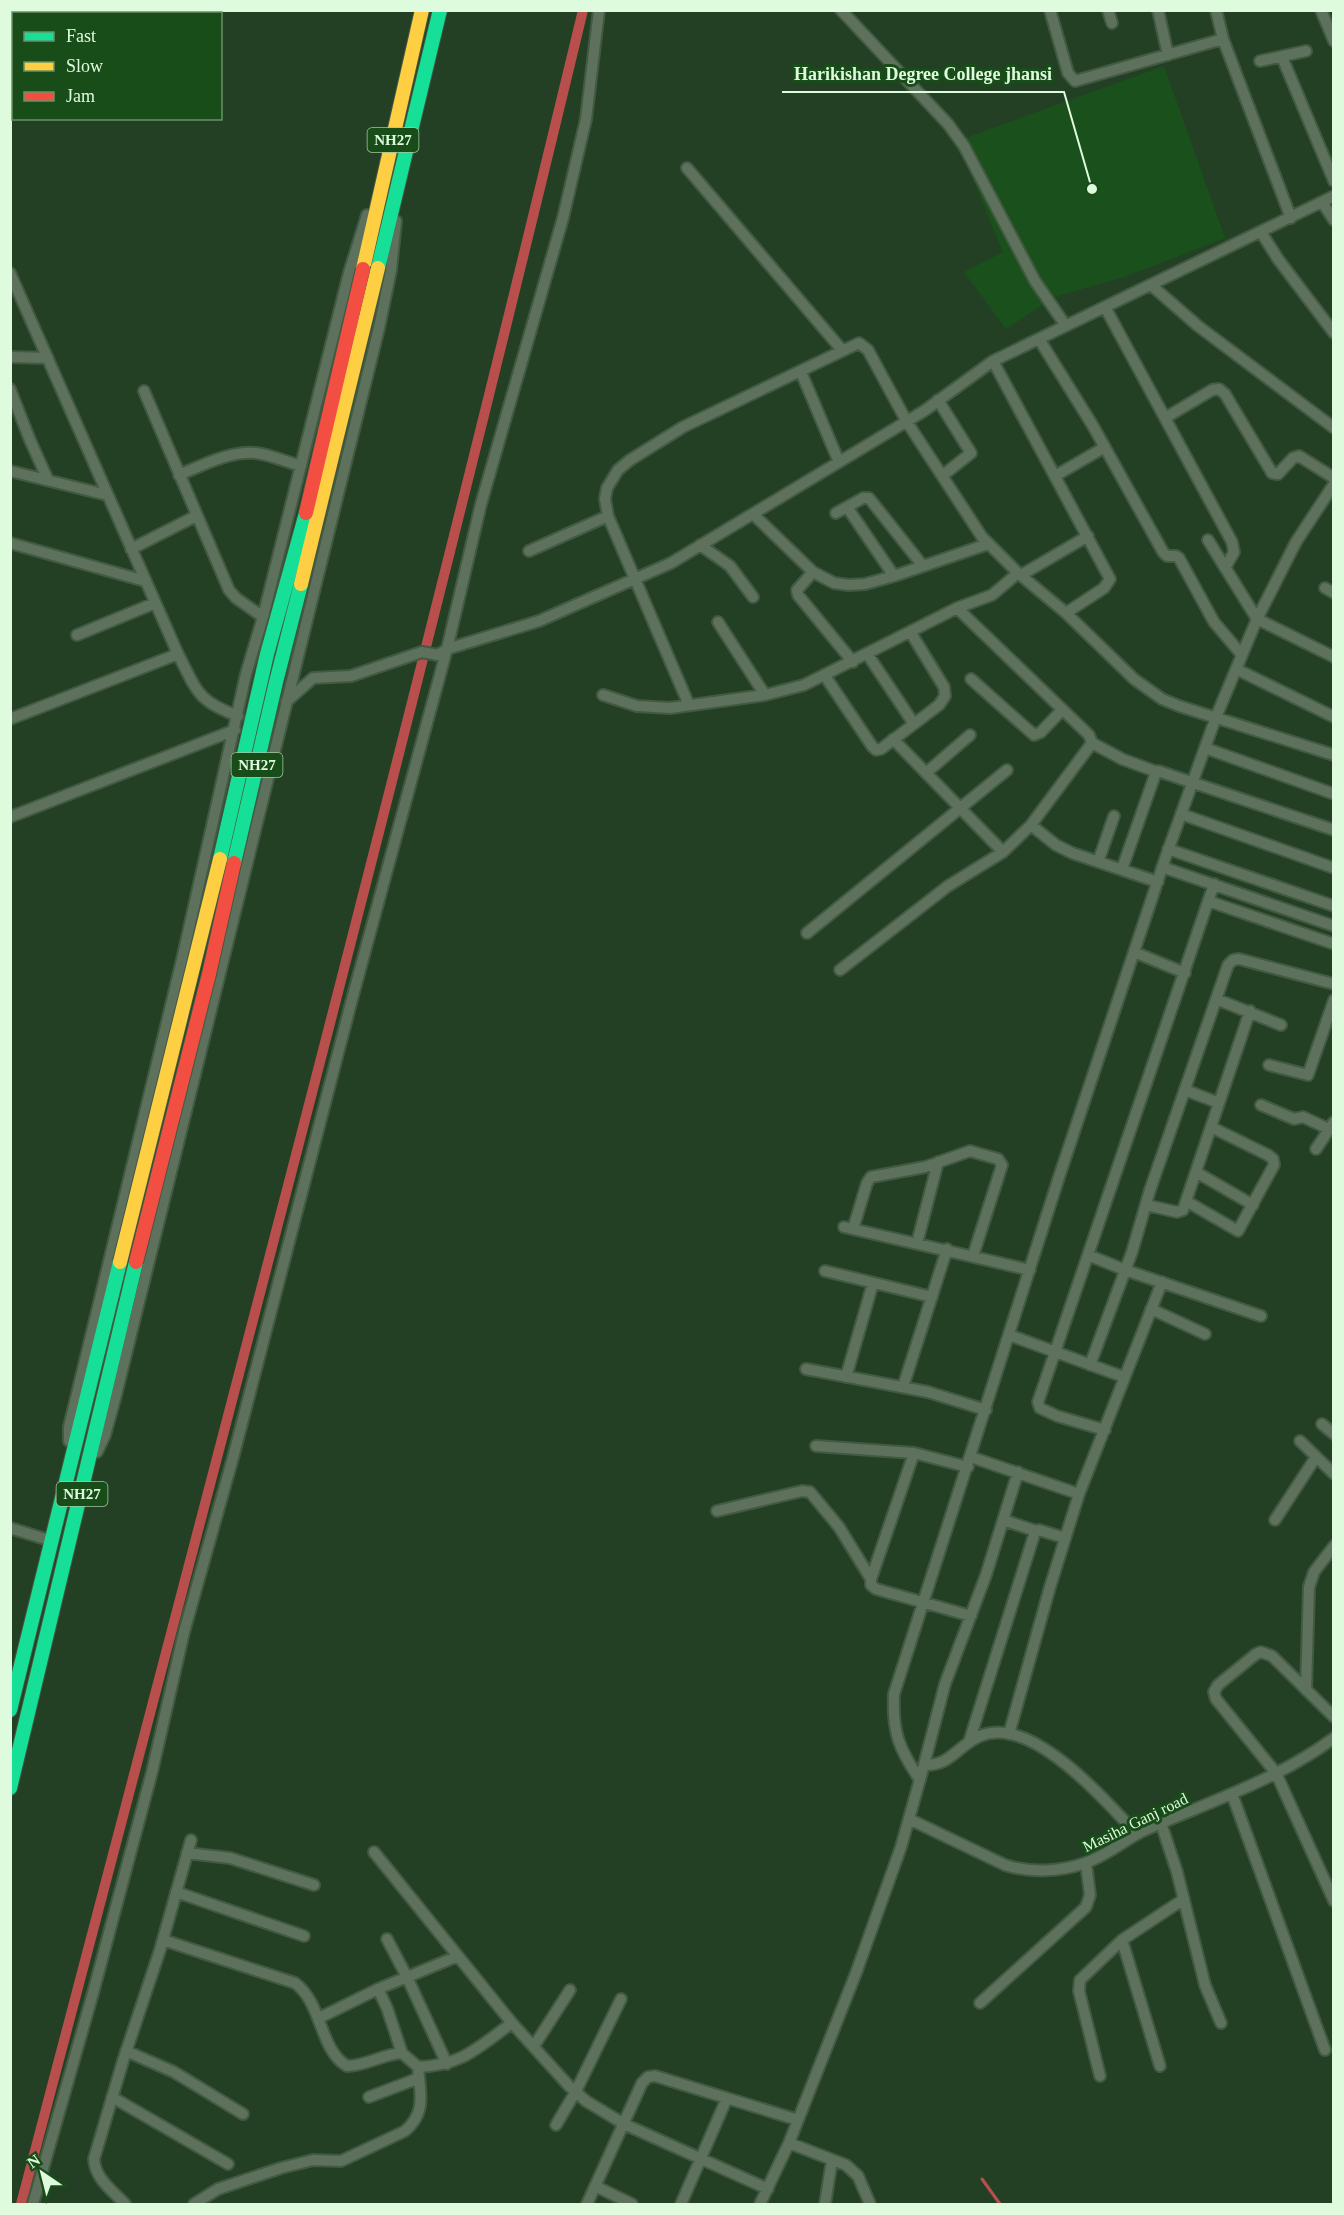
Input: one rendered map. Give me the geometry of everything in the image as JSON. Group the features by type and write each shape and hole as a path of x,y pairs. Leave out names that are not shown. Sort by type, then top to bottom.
{"highway":[{"name":"NH27","path":"10,1710 225,838 267,654 308,504 422,10"},
{"name":"NH27","path":"10,1788 136,1262 209,974 276,682 325,491 440,10"},
{"path":"373,224 387,227"}],"street":[{"path":"33,2205 152,1772 184,1632 234,1454 480,504 579,156 589,98 599,10"},
{"path":"841,10 948,124 964,146 1035,281 1066,326"},
{"path":"1050,10 1072,80 1080,80 1222,39"},
{"path":"1108,10 1112,23"},
{"path":"1158,10 1168,55"},
{"path":"1216,10 1222,39 1291,218"},
{"path":"1320,10 1334,41"},
{"path":"1260,61 1306,51"},
{"path":"1282,57 1334,181"},
{"path":"687,168 842,350"},
{"path":"70,1468 69,1427 179,971 246,674 263,617 354,254 381,185"},
{"path":"87,1470 105,1435 110,1417 389,283 396,232 396,187"},
{"path":"10,817 287,701 314,678 351,676 422,651 443,652 539,621 671,563 907,422 993,361 1334,196"},
{"path":"1322,202 1334,220"},
{"path":"1261,232 1278,259 1334,333"},
{"path":"10,273 14,288 48,358 178,654 197,690 206,701 237,722"},
{"path":"1151,285 1198,326 1334,428"},
{"path":"1105,307 1232,542 1234,552 1225,568"},
{"path":"1039,339 1105,447 1163,552 1167,556 1179,558 1214,622 1242,655"},
{"path":"689,705 609,516 605,499 607,488 618,470 630,460 683,427 859,343 865,346 907,422 973,525 988,544 1066,613 1121,667 1162,699 1334,755"},
{"path":"10,357 48,358"},
{"path":"993,361 1110,579 1104,588 1066,613"},
{"path":"801,372 839,462"},
{"path":"10,389 48,480"},
{"path":"1165,418 1212,390 1219,389 1225,394 1272,473 1278,474 1293,458 1299,456 1334,478"},
{"path":"144,391 229,590 244,605 263,617"},
{"path":"938,400 971,453 942,476"},
{"path":"1055,476 1105,447"},
{"path":"179,475 224,457 245,453 258,454 301,466"},
{"path":"10,471 107,495"},
{"path":"920,1780 901,1749 893,1716 894,1694 1162,867 1216,717 1257,619 1296,543 1334,484"},
{"path":"836,513 863,498 869,498 923,566"},
{"path":"847,507 894,576"},
{"path":"753,514 813,572 834,583 849,585 865,584 894,576 988,544"},
{"path":"131,549 196,516"},
{"path":"529,551 609,516"},
{"path":"603,695 637,706 661,708 765,695 804,685 868,655 957,608 992,595 1020,574 1088,536"},
{"path":"1208,540 1257,619 1334,657"},
{"path":"10,543 145,581"},
{"path":"700,545 730,566 753,597"},
{"path":"813,572 799,586 797,592 853,662"},
{"path":"77,635 155,603"},
{"path":"957,608 1089,735 1092,743 1122,759 1334,830"},
{"path":"718,622 765,695"},
{"path":"825,676 874,749 881,749 943,700 945,692 911,633"},
{"path":"10,719 178,654"},
{"path":"868,655 914,724"},
{"path":"1236,669 1334,717"},
{"path":"970,679 1034,735 1041,732 1062,710"},
{"path":"926,773 970,735"},
{"path":"893,739 1003,852"},
{"path":"840,970 948,886 1003,852 1031,825 1092,743"},
{"path":"1205,748 1334,794"},
{"path":"807,933 1007,770"},
{"path":"1122,869 1157,771"},
{"path":"1181,814 1334,868"},
{"path":"1098,862 1114,816"},
{"path":"1031,825 1062,849 1158,882"},
{"path":"1168,849 1334,906"},
{"path":"1162,867 1334,926"},
{"path":"1105,1430 1058,1416 1039,1406 1055,1352 1214,884"},
{"path":"1208,902 1334,944"},
{"path":"1134,952 1185,973"},
{"path":"1090,1365 1125,1270 1228,965 1236,959 1334,984"},
{"path":"1216,999 1281,1025"},
{"path":"1269,1065 1308,1075 1334,1000"},
{"path":"1146,1204 1179,1212 1183,1210 1250,1011"},
{"path":"1185,1090 1219,1103"},
{"path":"1261,1105 1295,1120 1302,1117 1331,1126 1316,1149"},
{"path":"1186,1201 1238,1231 1274,1165 1273,1159 1211,1126"},
{"path":"973,1256 1001,1169 1001,1162 998,1159 974,1150 914,1169 871,1177 849,1228 1030,1270"},
{"path":"917,1243 938,1162"},
{"path":"1196,1172 1253,1205"},
{"path":"903,1387 947,1249"},
{"path":"1088,1255 1125,1270 1261,1316"},
{"path":"825,1271 932,1297"},
{"path":"1009,1734 1079,1494 1161,1282"},
{"path":"846,1377 873,1283"},
{"path":"1151,1309 1205,1334"},
{"path":"1010,1335 1125,1377"},
{"path":"806,1369 928,1392 986,1410"},
{"path":"1322,1424 1334,1434"},
{"path":"1300,1441 1334,1474"},
{"path":"816,1446 914,1453 970,1462 1018,1472 1079,1494"},
{"path":"914,1453 871,1579 871,1586 970,1616"},
{"path":"1275,1520 1316,1457"},
{"path":"760,2205 789,2143 856,1973 901,1847 945,1684 1018,1472"},
{"path":"717,1511 802,1491 810,1492 838,1527 871,1579"},
{"path":"1003,1520 1065,1538"},
{"path":"10,1528 52,1541"},
{"path":"969,1742 1036,1531"},
{"path":"1306,1690 1308,1587 1314,1572 1334,1546"},
{"path":"1334,1717 1272,1656 1261,1652 1215,1689 1216,1699 1276,1773 1329,1881 1334,1901"},
{"path":"924,1765 936,1766 969,1742 988,1733 1009,1734 1031,1742 1065,1763 1088,1782 1137,1834"},
{"name":"Masiha Ganj road","path":"909,1819 1020,1870 1034,1871 1086,1863 1109,1853 1137,1834 1232,1794 1308,1757 1333,1739"},
{"path":"1232,1794 1325,2050"},
{"path":"1161,1823 1184,1899 1205,1985 1221,2023"},
{"path":"125,2205 94,2169 93,2159 163,1940 191,1840"},
{"path":"374,1852 512,2023 576,2091 624,2124 768,2189"},
{"path":"187,1853 230,1858 314,1885"},
{"path":"980,2003 1086,1907 1090,1895 1086,1863"},
{"path":"176,1892 304,1936"},
{"path":"1100,2076 1078,1985 1085,1973 1122,1940 1184,1899"},
{"path":"163,1940 295,1983 308,1995 333,2053 347,2066 355,2066 394,2053 402,2053"},
{"path":"387,1940 447,2064"},
{"path":"1122,1940 1160,2066"},
{"path":"319,2018 378,1989 458,1956"},
{"path":"194,2205 218,2189 281,2168 313,2160 341,2161 405,2131 414,2124 420,2109 419,2072 402,2053 378,1989"},
{"path":"534,2046 570,1990"},
{"path":"556,2125 576,2091 621,1999"},
{"path":"369,2097 419,2072 462,2059 512,2023"},
{"path":"126,2051 174,2072 243,2114"},
{"path":"587,2205 642,2083 648,2077 655,2076 798,2120"},
{"path":"112,2097 228,2164"},
{"path":"681,2205 727,2098"},
{"path":"789,2143 854,2170 870,2205"},
{"path":"825,2205 832,2160"},
{"path":"595,2186 633,2205"}],"shaded area":[{"path":"1164,66 1225,238 1127,276 1054,297 1006,329 964,272 1003,252 957,141"}],"waterway":[{"path":"21,2204 237,1383 378,834 583,10"},
{"path":"982,2179 1000,2204"}],"traffic: fast":[{"path":"378,268 440,10"},
{"path":"220,859 267,654 306,513"},
{"path":"234,863 301,584"},
{"path":"10,1710 120,1262"},
{"path":"10,1788 136,1262"}],"traffic: slow":[{"path":"363,269 422,10"},
{"path":"301,584 378,268"},
{"path":"120,1262 220,859"}],"traffic: jam":[{"path":"306,513 363,269"},
{"path":"136,1262 209,974 234,863"}],"place":[{"name":"Harikishan Degree College jhansi","path":"1092,189"}]}
